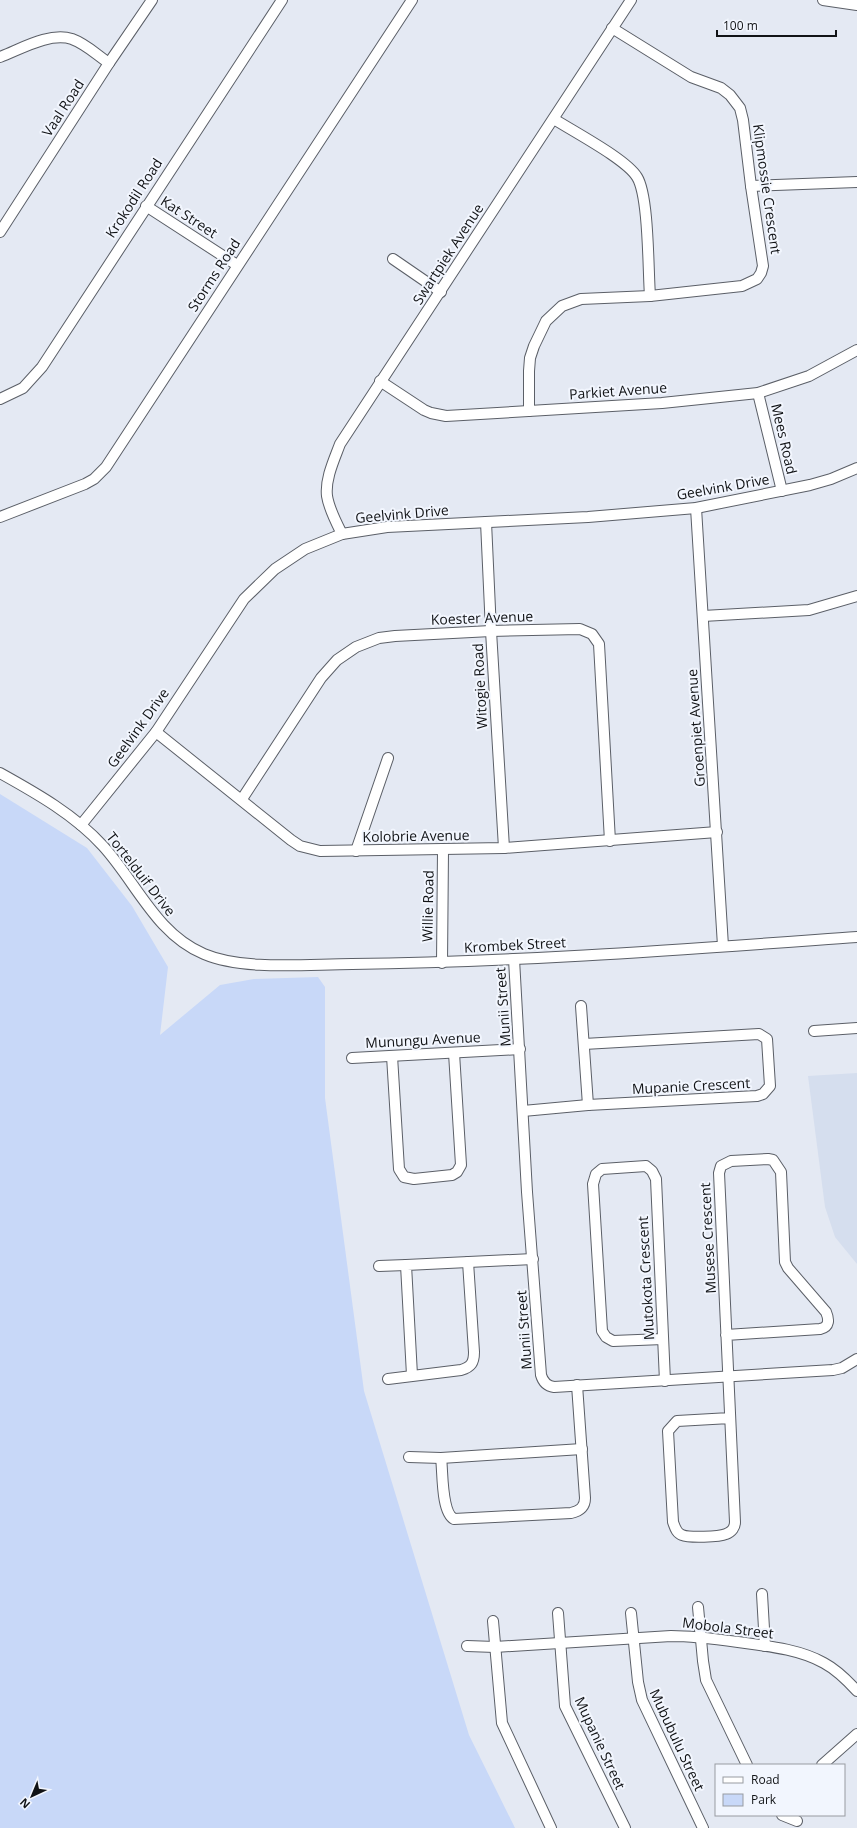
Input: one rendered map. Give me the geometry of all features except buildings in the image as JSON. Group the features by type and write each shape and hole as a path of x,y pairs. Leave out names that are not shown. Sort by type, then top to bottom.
{"street":[{"name":"Vaal Road","path":"0,232 109,63 152,0"},
{"name":"Krokodil Road","path":"0,399 23,388 38,372 282,0"},
{"name":"Storms Road","path":"0,517 85,484 100,474 112,460 412,0"},
{"name":"Swartpiek Avenue","path":"342,534 329,504 327,495 329,478 340,444 631,0"},
{"path":"823,0 857,5"},
{"name":"Klipmossie Crescent","path":"529,411 530,358 541,330 553,313 562,306 574,301 650,296 742,286 757,279 762,273 763,254 751,186 742,114 730,95 716,86 688,75 612,28"},
{"path":"0,57 44,40 64,38 80,43 109,63"},
{"path":"554,119 614,156 637,177 644,197 650,296"},
{"path":"751,186 857,182"},
{"name":"Kat Street","path":"146,206 238,265"},
{"path":"393,259 441,292"},
{"name":"Parkiet Avenue","path":"380,381 424,410 438,415 662,403 758,394 809,376 857,350"},
{"name":"Mees Road","path":"758,394 782,491"},
{"name":"Geelvink Drive","path":"81,825 156,732 237,608 255,586 293,555 342,534 387,527 640,514 696,508 819,483 857,468"},
{"name":"Groenpiet Avenue","path":"696,508 723,946"},
{"name":"Witogie Road","path":"486,522 504,848"},
{"path":"703,616 809,610 857,596"},
{"name":"Koester Avenue","path":"242,799 321,678 337,660 346,653 379,638 491,631 580,629 589,632 597,640 610,841"},
{"name":"Kolobrie Avenue","path":"156,732 300,846 320,851 504,848 717,832"},
{"path":"356,851 388,758"},
{"name":"Tortelduif Drive","path":"0,773 81,825 105,848 162,924 180,940"},
{"name":"Willie Road","path":"442,963 443,850"},
{"name":"Krombek Street","path":"180,940 204,954 226,961 244,963 442,963 857,937"},
{"name":"Munii Street","path":"514,959 527,1192 541,1376 543,1381 551,1386 665,1381 833,1370 842,1368 857,1359"},
{"path":"581,1006 588,1105"},
{"path":"814,1031 857,1028"},
{"name":"Mupanie Crescent","path":"523,1110 757,1096 767,1090 770,1080 767,1039 759,1034 584,1044"},
{"name":"Munungu Avenue","path":"352,1058 520,1049"},
{"path":"392,1056 399,1169 404,1177 414,1179 452,1176 457,1172 461,1165 454,1053"},
{"name":"Musese Crescent","path":"726,1335 820,1329 824,1328 828,1323 829,1319 826,1312 788,1268 785,1262 781,1172 773,1160 731,1161 724,1164 720,1169 726,1335 730,1418 735,1525 732,1531 725,1535 691,1537 682,1536 677,1531 673,1522 668,1431 677,1421 730,1418"},
{"name":"Mutokota Crescent","path":"663,1339 613,1341 606,1337 602,1331 593,1184 594,1177 598,1171 606,1168 643,1166 650,1168 654,1175 656,1184 665,1381"},
{"path":"379,1266 406,1270 468,1262 533,1259"},
{"path":"388,1379 412,1374 461,1370 470,1366 473,1362 474,1352 468,1262"},
{"path":"406,1270 412,1374"},
{"path":"442,1458 446,1507 451,1517 461,1520 521,1517 571,1513 582,1508 585,1498 577,1385"},
{"path":"409,1457 442,1458 582,1449"},
{"path":"762,1594 765,1646"},
{"path":"698,1607 702,1661 706,1680 747,1764"},
{"path":"558,1613 560,1644"},
{"name":"Mububulu Street","path":"631,1613 638,1682 642,1700 703,1828"},
{"path":"493,1621 502,1723 551,1828"},
{"name":"Mobola Street","path":"467,1646 495,1648 671,1636 701,1637 765,1646 801,1654 824,1662 846,1678 857,1690"},
{"name":"Mupanie Street","path":"560,1644 565,1706 625,1828"},
{"path":"823,1764 857,1734"},
{"path":"784,1816 797,1821"}],"shaded area":[{"path":"857,1073 857,1264 835,1237 825,1207 808,1076"}],"green space":[{"path":"0,794 87,848 132,906 168,967 160,1035 220,985 254,979 318,977 325,987 325,1098 364,1391 469,1735 515,1828 0,1828"}]}
